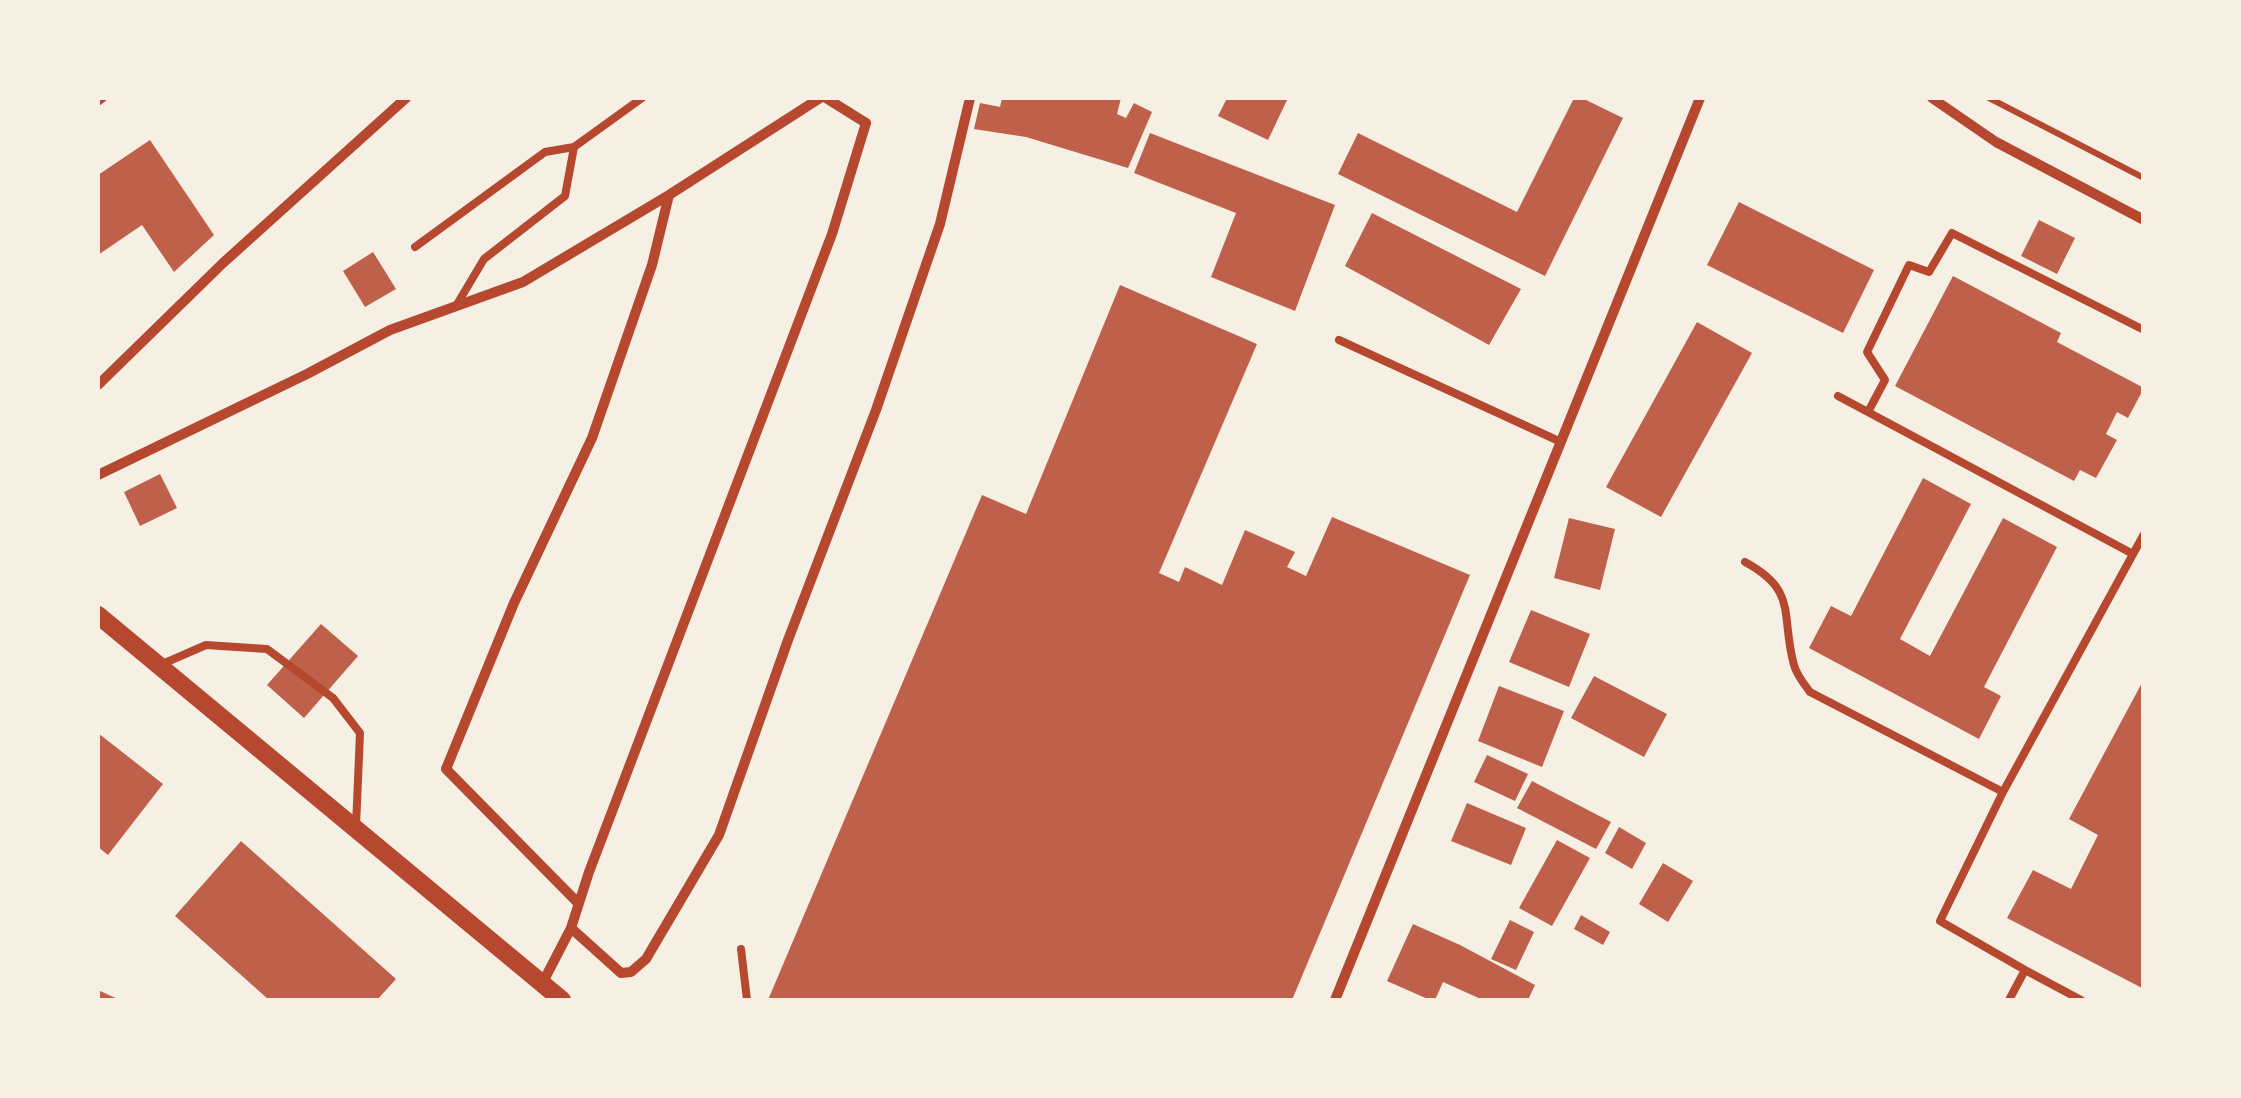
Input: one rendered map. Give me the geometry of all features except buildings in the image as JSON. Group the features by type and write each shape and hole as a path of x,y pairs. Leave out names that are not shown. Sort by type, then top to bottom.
{"street":[{"path":"98,385 223,263 406,98"},
{"path":"98,475 390,330 523,282 823,98 866,123 832,234 578,902 572,928 542,984"},
{"path":"572,928 621,973 631,972 646,959 719,835 876,410 940,224 970,98"},
{"path":"1335,1000 1700,98"},
{"path":"1932,98 1996,142 2144,220"},
{"path":"578,902 446,769 514,602 592,438 652,266 669,195"},
{"path":"98,616 562,1000"}],"lane":[{"path":"416,247 545,152 574,146 642,98"},
{"path":"456,306 484,259 565,196 574,146"},
{"path":"1868,412 1885,380 1867,352 1910,265 1929,272 1952,233 2144,330"},
{"path":"1339,340 1560,442"},
{"path":"1838,396 2134,554"},
{"path":"2081,1000 1940,920 2003,792 2144,534"},
{"path":"1745,562 1782,591 1794,668 1810,692 2003,792"},
{"path":"158,666 206,644 267,649 333,698 360,734 356,831"},
{"path":"741,949 747,1000"},
{"path":"2010,1000 2025,970"}],"path":[{"path":"1989,98 2144,178"}]}
